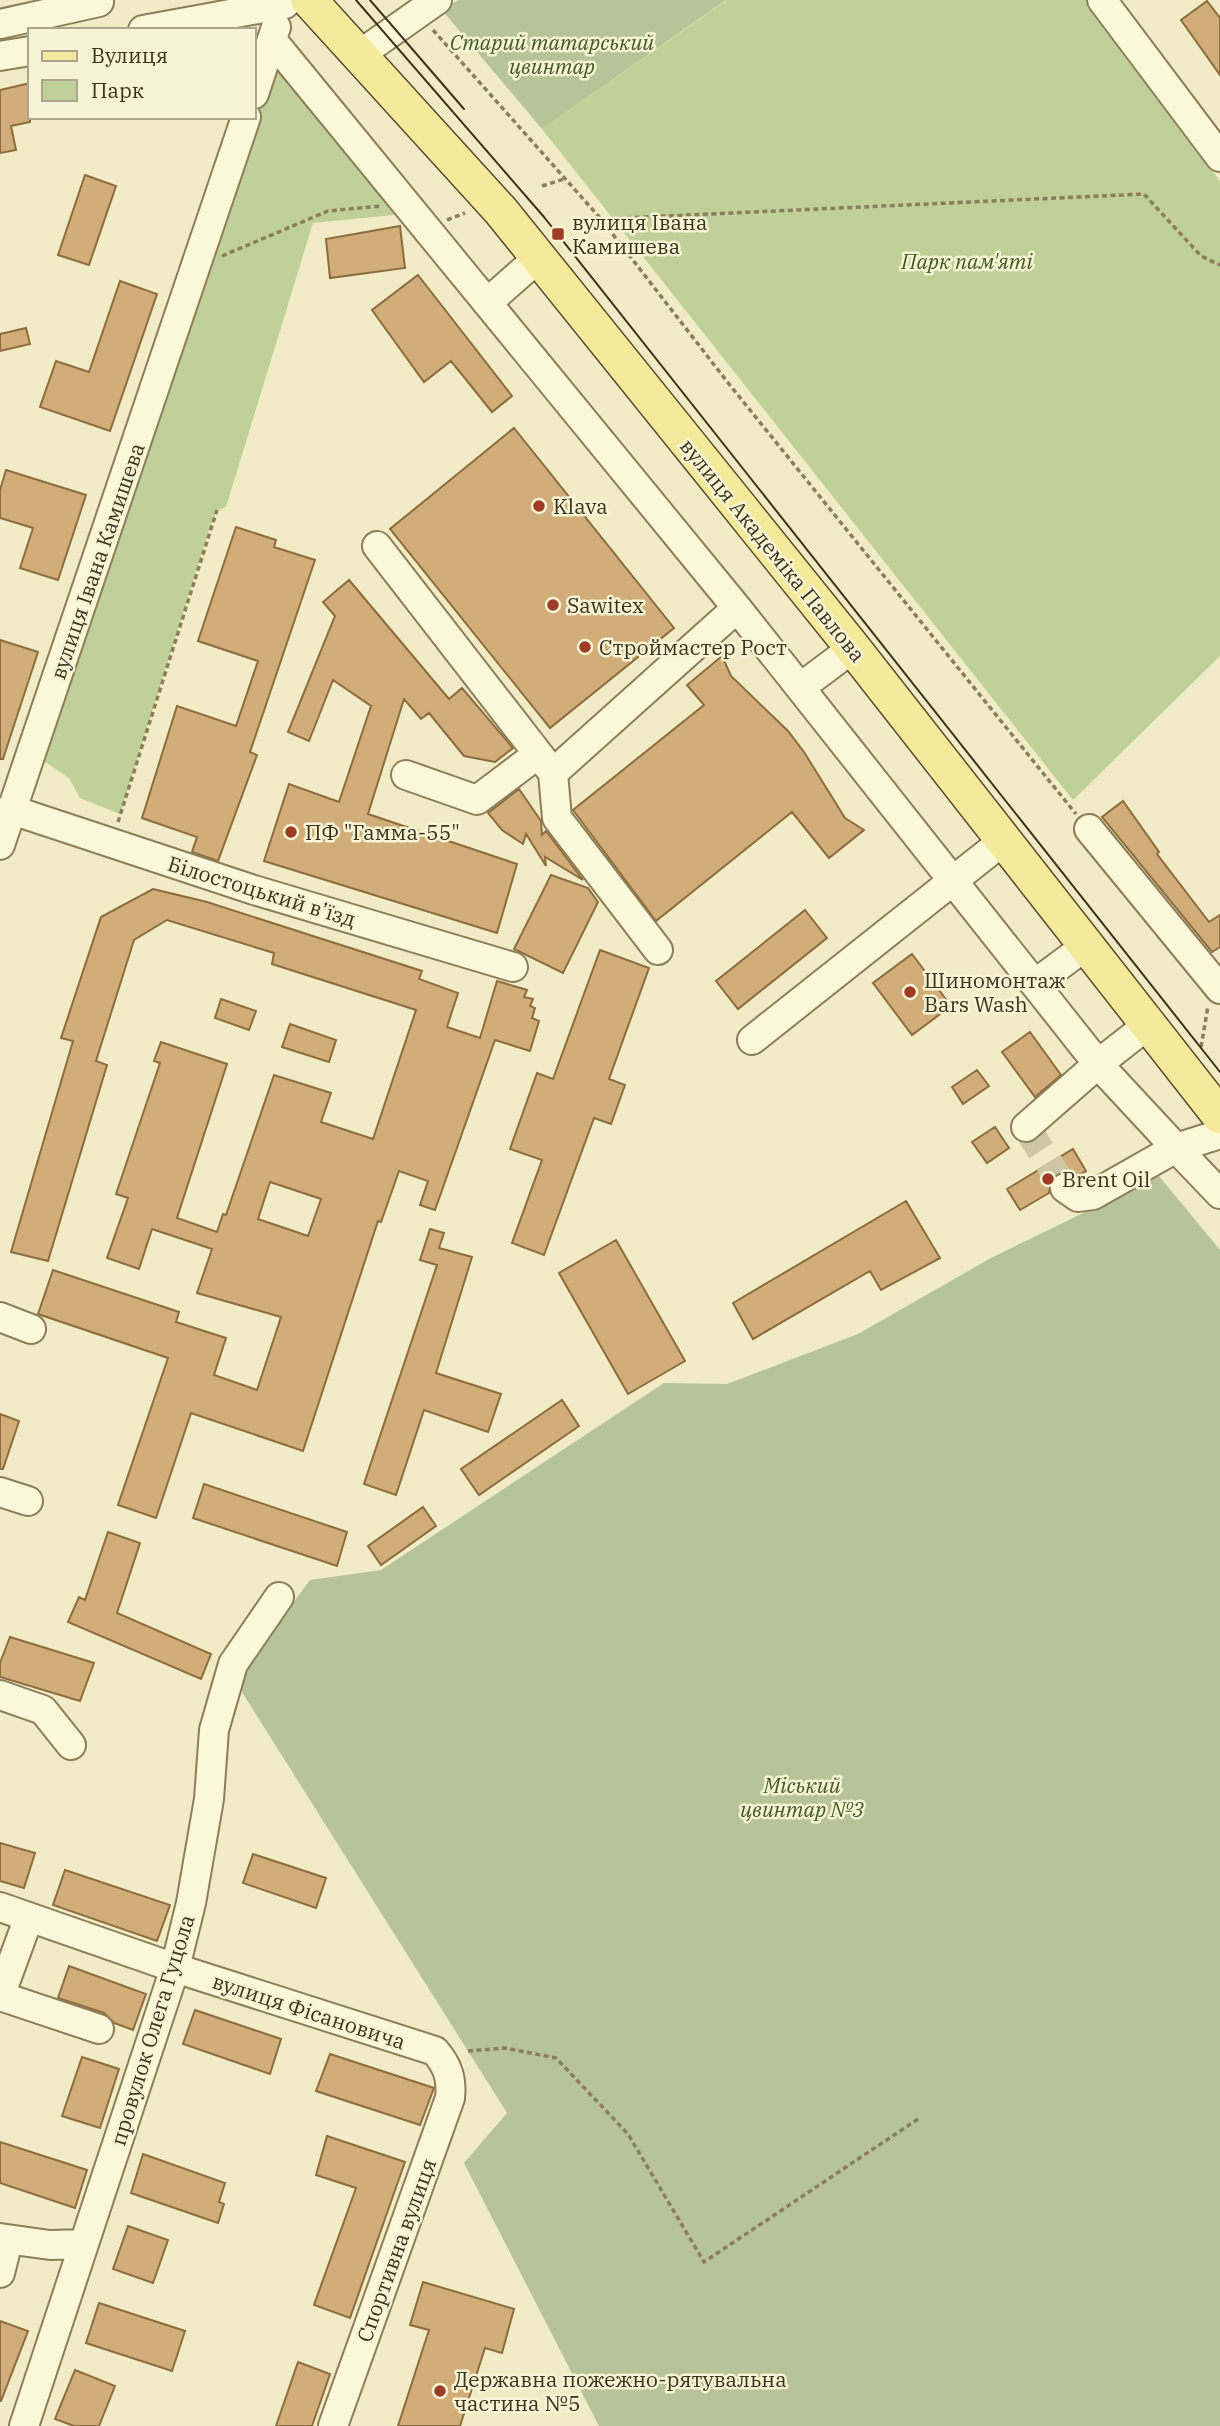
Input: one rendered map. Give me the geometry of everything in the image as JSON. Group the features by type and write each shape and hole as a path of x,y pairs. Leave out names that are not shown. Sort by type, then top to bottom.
{"main road":[{"name":"вулиця Академіка Павлова","path":"293,1 359,55 493,202 853,649 1220,1116"}],"street":[{"path":"1102,0 1220,157"},
{"path":"154,28 293,1"},
{"path":"256,88 272,40 293,1"},
{"path":"0,24 99,2"},
{"path":"359,55 427,7"},
{"path":"272,40 801,687 1098,1064 1220,1194"},
{"path":"0,56 28,51"},
{"name":"вулиця Івана Камишева","path":"0,845 6,811 245,119"},
{"path":"487,303 538,258"},
{"path":"377,546 546,764 557,818 658,950"},
{"path":"406,775 477,800 546,764 737,608"},
{"path":"801,687 853,649"},
{"name":"Білостоцький в’їзд","path":"6,811 254,890 513,968"},
{"path":"1089,829 1217,985"},
{"path":"752,1040 1003,841"},
{"path":"1036,983 1087,945"},
{"path":"1026,1127 1149,1024"},
{"path":"1065,1188 1078,1197 1093,1195 1176,1148 1220,1134"},
{"path":"0,1317 31,1329"},
{"path":"0,1492 28,1502"},
{"name":"провулок Олега Гуцола","path":"24,2426 175,1968 191,1903 209,1799 214,1730 233,1664 279,1597"},
{"path":"0,1695 43,1710 71,1745"},
{"name":"вулиця Фісановича","path":"0,1907 175,1968 435,2051 449,2073"},
{"path":"29,1917 0,1996 99,2029"},
{"name":"Спортивна вулиця","path":"333,2426 450,2098 449,2073"},
{"path":"0,2273 4,2240 50,2245 84,2244"}],"path":[{"path":"427,7 516,121 601,219 729,384 1089,829"},
{"path":"542,186 564,178"},
{"path":"601,219 1144,194 1201,256 1220,265"},
{"path":"195,267 328,211 407,203"},
{"path":"113,844 217,510"},
{"path":"1197,1084 1197,1063 1217,985"},
{"path":"468,2051 505,2048 556,2058 628,2134 704,2262 918,2119"}],"green space":[{"name":"Старий татарський цвинтар","path":"458,0 726,0 542,129 442,10"},
{"name":"Парк пам'яті","path":"727,0 1087,0 1220,181 1220,656 1073,800 542,129"},
{"path":"272,40 403,214 313,223 226,507 217,511 209,530 120,814 80,798 69,778 32,753 245,119 256,119 256,88"},
{"name":"Міський цвинтар №3","path":"1159,1176 1220,1250 1220,2426 599,2426 464,2163 507,2113 235,1681 310,1580 381,1570 664,1383 727,1384 858,1334 991,1258"}],"building":[{"path":"1207,1 1220,18 1220,75 1181,20"},
{"path":"28,83 30,122 11,126 16,150 0,153 0,90"},
{"path":"85,175 116,186 89,265 58,255"},
{"path":"400,226 405,268 330,278 326,239"},
{"path":"418,275 512,396 492,412 451,361 424,382 372,310"},
{"path":"120,281 157,294 110,431 40,407 56,361 89,372"},
{"path":"26,328 30,344 0,351 0,334"},
{"path":"514,428 674,628 550,728 390,529"},
{"path":"6,470 86,495 58,580 20,568 33,528 0,518 0,490"},
{"path":"236,527 276,540 274,547 315,560 250,752 257,755 218,861 192,852 197,837 142,818 177,706 236,726 258,661 198,641"},
{"path":"349,580 449,699 462,688 513,748 495,762 464,756 429,713 421,719 404,699 368,814 517,864 497,933 264,861 289,784 339,802 371,706 333,680 309,741 288,732 335,616 323,602"},
{"path":"0,640 38,652 3,759 0,759"},
{"path":"722,656 731,676 788,731 804,752 845,818 864,830 829,858 792,812 656,921 573,810 704,705 687,685"},
{"path":"519,789 541,821 542,835 546,831 583,880 545,857 546,866 526,834 523,844 502,830 488,813"},
{"path":"1123,801 1159,852 1157,854 1209,922 1220,915 1220,947 1212,952 1102,817"},
{"path":"551,875 588,888 598,902 563,973 514,949"},
{"path":"153,889 207,902 422,971 419,979 458,993 447,1027 480,1038 497,981 527,990 524,997 533,999 530,1006 535,1008 532,1018 539,1021 530,1051 495,1040 435,1210 420,1205 428,1181 399,1171 381,1222 378,1221 303,1451 191,1413 156,1518 118,1505 168,1358 38,1314 53,1270 179,1312 176,1322 226,1338 214,1375 257,1390 281,1317 197,1293 212,1249 152,1229 139,1269 107,1258 128,1198 116,1194 160,1063 154,1061 161,1042 227,1064 177,1218 217,1232 223,1214 226,1215 274,1075 331,1093 321,1122 373,1139 416,1010 272,964 274,953 167,920 134,940 96,1061 107,1065 48,1261 11,1252 73,1041 61,1038 101,917","holes":["270,1182 321,1199 308,1236 258,1219"]},
{"path":"805,910 827,938 738,1009 716,981"},
{"path":"600,950 649,968 609,1079 625,1085 611,1124 594,1118 544,1255 512,1243 542,1160 510,1149 537,1073 553,1079"},
{"path":"912,954 951,1006 912,1035 873,983"},
{"path":"221,999 256,1011 249,1030 215,1018"},
{"path":"290,1024 336,1040 329,1062 282,1047"},
{"path":"1030,1032 1061,1075 1035,1097 1002,1052"},
{"path":"977,1070 989,1086 963,1104 952,1087"},
{"path":"995,1127 1009,1148 987,1163 972,1142"},
{"path":"1073,1149 1086,1171 1077,1176 1067,1172 1057,1173 1051,1179 1049,1193 1020,1210 1007,1189"},
{"path":"906,1201 940,1258 881,1290 870,1271 753,1339 733,1303"},
{"path":"430,1229 444,1233 439,1248 472,1257 436,1373 501,1394 488,1432 424,1410 396,1495 364,1484 437,1265 420,1260"},
{"path":"616,1240 685,1361 628,1394 559,1273"},
{"path":"562,1400 579,1426 479,1495 461,1469"},
{"path":"0,1414 19,1421 3,1469 0,1469"},
{"path":"204,1484 347,1532 337,1566 193,1518"},
{"path":"423,1507 436,1526 381,1565 368,1546"},
{"path":"108,1532 140,1543 117,1613 211,1654 201,1679 68,1622 79,1597 85,1600"},
{"path":"10,1637 94,1663 80,1701 0,1677 0,1663"},
{"path":"0,1843 35,1853 24,1888 0,1881"},
{"path":"253,1854 326,1878 316,1908 243,1883"},
{"path":"65,1870 170,1905 157,1941 53,1905"},
{"path":"69,1966 146,1994 133,2030 114,2023 104,2013 58,1998"},
{"path":"195,2010 281,2039 270,2074 183,2044"},
{"path":"330,2054 434,2088 420,2125 316,2091"},
{"path":"82,2057 119,2069 100,2128 62,2116"},
{"path":"327,2136 405,2162 350,2318 314,2305 356,2188 316,2175"},
{"path":"0,2142 87,2170 75,2208 0,2183"},
{"path":"143,2154 225,2183 219,2202 224,2204 218,2223 131,2193"},
{"path":"128,2226 168,2240 153,2283 113,2269"},
{"path":"423,2282 514,2309 502,2353 485,2348 460,2426 398,2426 429,2330 410,2325"},
{"path":"99,2303 185,2331 172,2371 86,2343"},
{"path":"0,2321 28,2331 1,2401 0,2401"},
{"path":"298,2362 330,2374 312,2426 276,2426"},
{"path":"75,2370 115,2386 99,2426 74,2426 55,2419"}],"tunnel":[{"path":"1026,1127 1065,1188"}],"tram line":[{"path":"356,0 544,217 1220,1072"},
{"path":"370,0 464,109"}],"place":[{"name":"вулиця Івана Камишева","path":"558,234"},
{"name":"Klava","path":"539,506"},
{"name":"Sawitex","path":"553,605"},
{"name":"Строймастер Рост","path":"585,647"},
{"name":"ПФ \"Гамма-55\"","path":"291,832"},
{"name":"Шиномонтаж Bars Wash","path":"910,992"},
{"name":"Brent Oil","path":"1048,1179"},
{"name":"Державна пожежно-рятувальна частина №5","path":"440,2391"}]}
